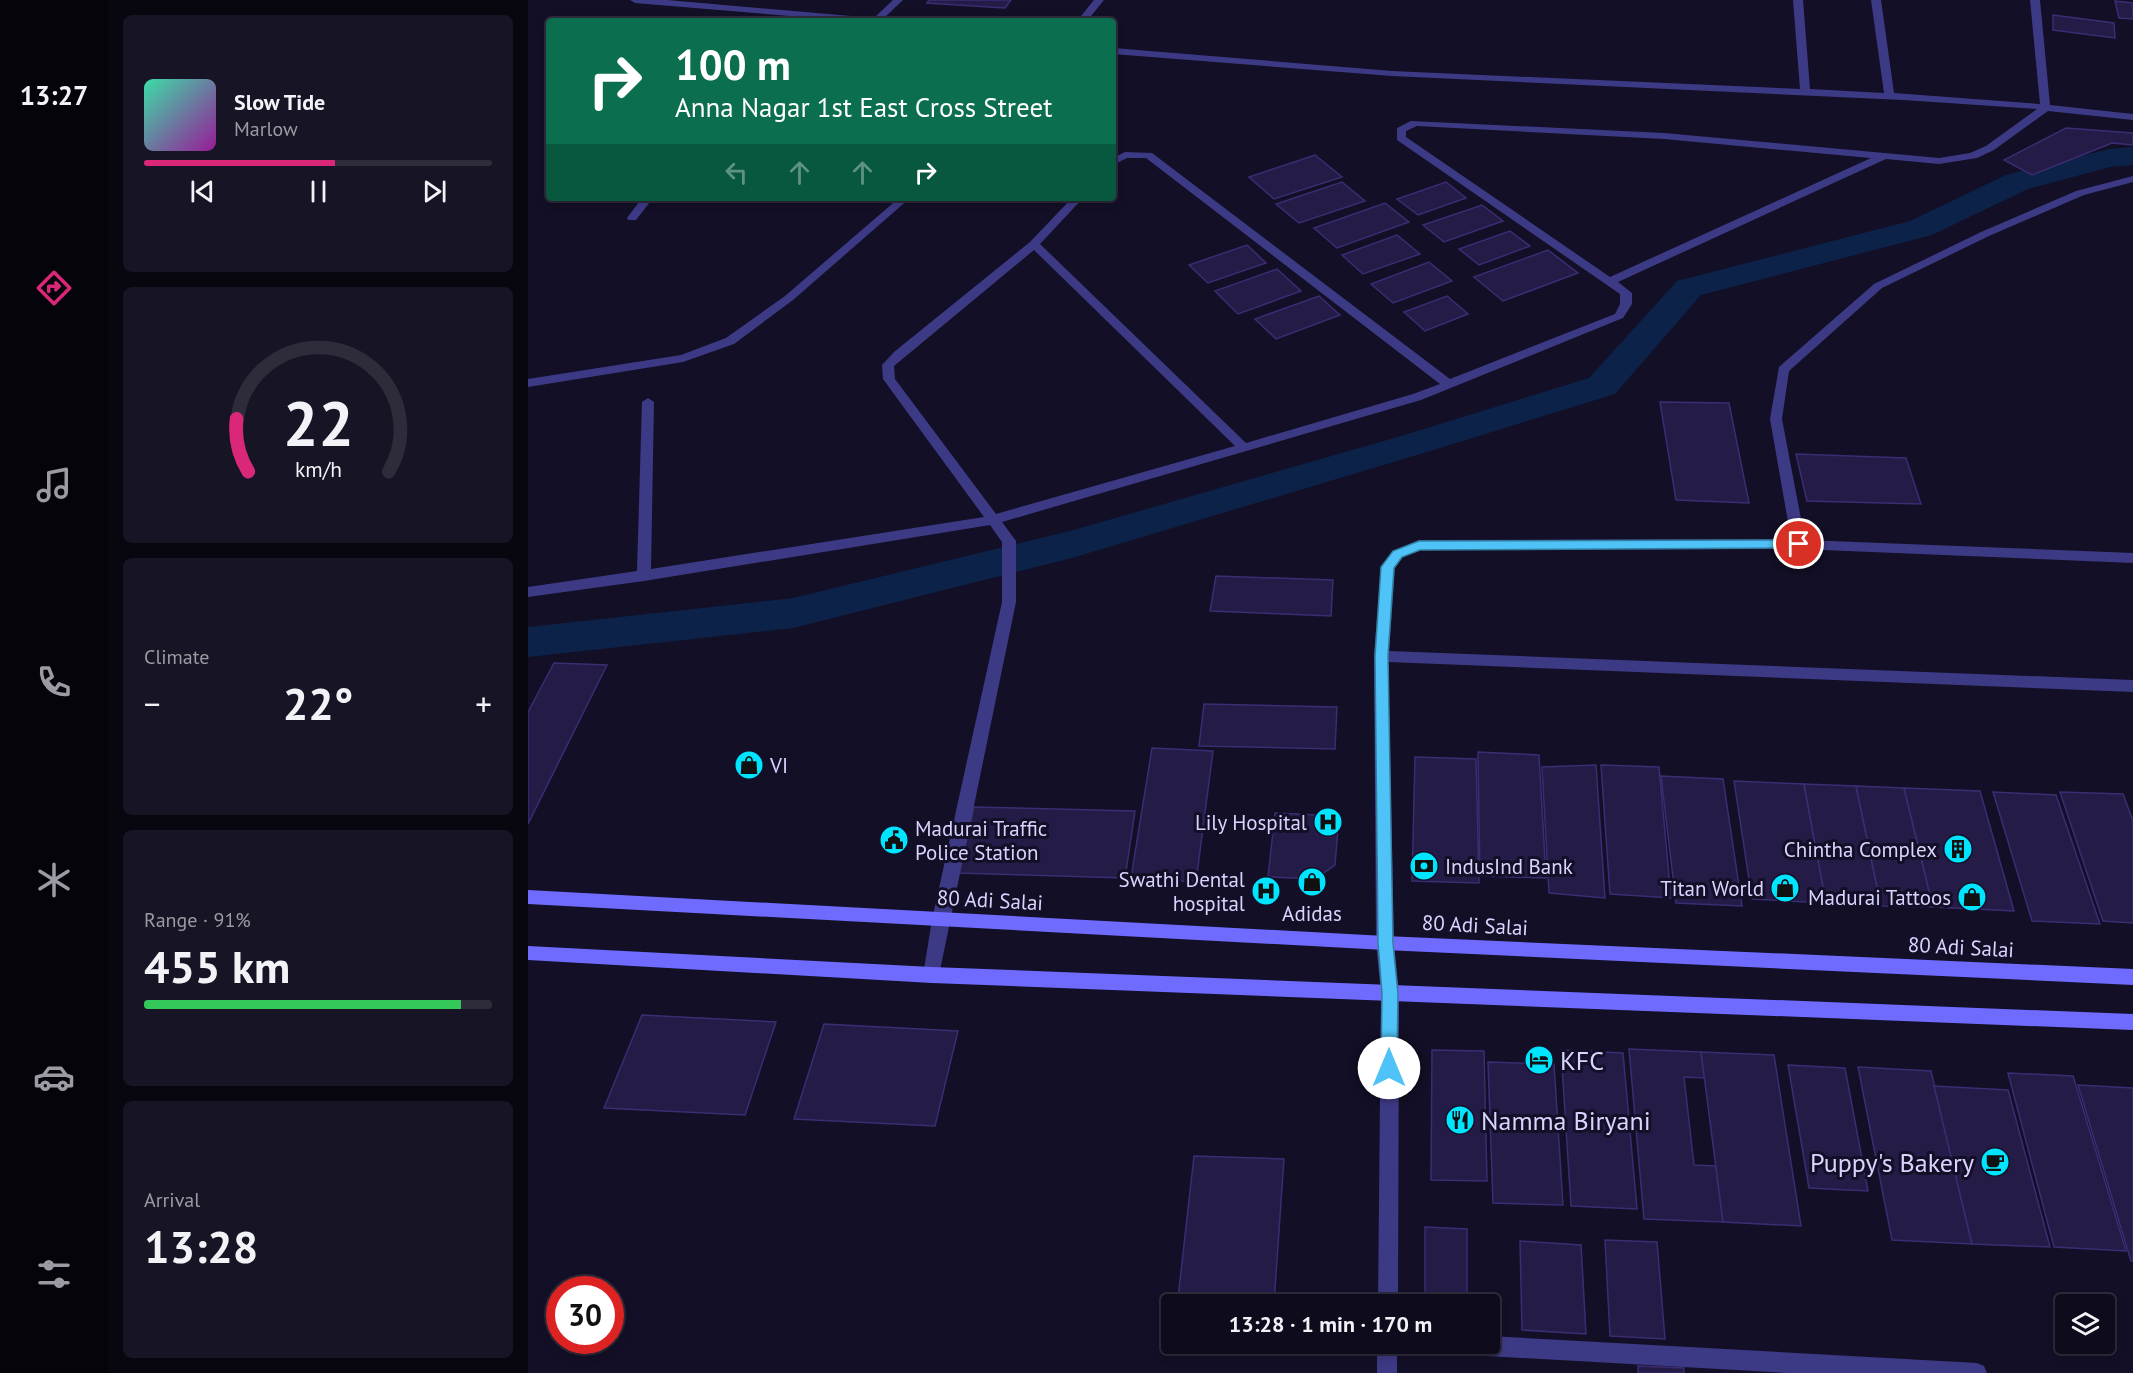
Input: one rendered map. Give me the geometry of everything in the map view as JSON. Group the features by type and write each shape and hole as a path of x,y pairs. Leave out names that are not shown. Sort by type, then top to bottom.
{"main road":[{"name":"80 Adi Salai","path":"528,897 1385,943 2133,977"},
{"path":"528,952 932,975 2133,1022"}],"street":[{"path":"635,0 822,18"},
{"path":"882,18 898,0"},
{"path":"1084,18 1099,0"},
{"path":"1798,0 1805,92"},
{"path":"1876,0 1889,96"},
{"path":"2035,0 2045,108"},
{"path":"1116,51 1221,62 1618,85 1889,96 2133,117"},
{"path":"528,592 644,576 992,520 1417,397 1619,316 1626,304 1626,293 1401,138 1401,130 1415,123 1664,136 1939,161 1973,156 1990,148 2045,108"},
{"path":"1116,160 1125,155 1148,155 1448,384"},
{"path":"1609,282 1883,157"},
{"path":"1799,544 1776,419 1783,370 1878,286 1985,234 2080,193 2133,180"},
{"path":"632,218 646,201"},
{"path":"528,383 682,358 730,341 789,298 902,201"},
{"path":"932,975 941,920 1010,602 1009,541 889,379 888,365 1034,244 1075,201"},
{"path":"1034,244 1243,447"},
{"path":"644,576 648,402"},
{"path":"1388,1294 1390,994 1385,943 1381,656 1388,567 1398,554 1419,545 1799,544 2133,558"},
{"path":"1381,656 2133,686"},
{"path":"1500,1347 1977,1373"},
{"path":"1387,1354 1387,1373"}],"building":[{"path":"929,0 1011,0 1005,8 927,3"},
{"path":"2115,1 2133,3 2133,19 2119,18"},
{"path":"2053,15 2114,23 2115,38 2053,30"},
{"path":"2066,128 2133,133 2133,145 2112,143 2032,175 2004,160"},
{"path":"1315,155 1342,177 1274,199 1249,177"},
{"path":"1342,182 1365,201 1299,223 1276,204"},
{"path":"1446,182 1466,198 1418,215 1397,199"},
{"path":"1385,203 1409,222 1337,248 1314,228"},
{"path":"1482,205 1503,221 1444,242 1423,225"},
{"path":"1510,231 1530,246 1479,265 1459,249"},
{"path":"1397,235 1420,254 1363,274 1342,255"},
{"path":"1247,245 1266,263 1208,283 1189,265"},
{"path":"1548,250 1578,273 1503,301 1474,277"},
{"path":"1429,262 1452,281 1393,303 1371,284"},
{"path":"1277,269 1301,291 1238,314 1215,291"},
{"path":"1319,296 1340,315 1276,339 1255,319"},
{"path":"1447,296 1468,314 1425,331 1404,312"},
{"path":"1660,402 1729,403 1749,503 1676,500"},
{"path":"1796,454 1906,458 1921,504 1807,501"},
{"path":"1216,576 1333,580 1331,616 1210,611"},
{"path":"554,663 607,665 528,824 528,712"},
{"path":"1204,704 1337,707 1335,749 1199,746"},
{"path":"1152,748 1213,751 1196,882 1131,878"},
{"path":"1478,752 1539,755 1546,878 1480,876"},
{"path":"1415,757 1476,759 1479,883 1412,881"},
{"path":"1596,765 1605,898 1549,893 1542,767"},
{"path":"1601,765 1659,767 1671,898 1610,894"},
{"path":"1661,776 1723,779 1742,906 1676,903"},
{"path":"1734,781 1804,784 1826,903 1752,899"},
{"path":"1804,784 1856,786 1881,906 1826,903"},
{"path":"1856,786 1904,788 1933,907 1881,906"},
{"name":"Chintha Complex","path":"1904,788 1980,791 2014,911 1933,907"},
{"path":"1993,792 2056,795 2100,924 2032,921"},
{"path":"2060,792 2123,794 2133,821 2133,923 2103,921"},
{"path":"974,807 1135,811 1125,878 959,873"},
{"path":"1275,813 1339,816 1335,865 1315,879 1268,877"},
{"path":"642,1015 776,1022 745,1115 604,1108"},
{"path":"824,1024 958,1031 935,1126 794,1119"},
{"path":"1629,1049 1701,1052 1705,1078 1684,1077 1694,1165 1716,1166 1723,1222 1644,1219"},
{"path":"1432,1050 1484,1051 1487,1181 1431,1180"},
{"path":"1561,1050 1623,1053 1637,1209 1571,1206"},
{"path":"1701,1052 1774,1055 1801,1226 1723,1222"},
{"path":"1488,1062 1554,1064 1563,1205 1493,1203"},
{"path":"1788,1065 1845,1068 1868,1191 1809,1188"},
{"path":"1858,1067 1931,1071 1972,1244 1892,1240"},
{"path":"2008,1073 2073,1076 2126,1251 2054,1247"},
{"path":"2078,1085 2133,1088 2133,1261 2131,1261"},
{"path":"1934,1086 2008,1090 2050,1247 1972,1244"},
{"path":"1194,1156 1284,1159 1275,1294 1178,1294"},
{"path":"1425,1227 1467,1229 1467,1294 1425,1294"},
{"path":"1605,1240 1657,1242 1665,1339 1610,1336"},
{"path":"1520,1241 1581,1245 1586,1334 1522,1330"},
{"path":"1638,1366 1684,1368 1684,1373 1638,1373"}],"waterway":[{"path":"528,642 793,613 1072,544 1414,444 1602,386 1689,288 1921,228 2017,182 2109,158 2133,156"}],"place":[{"name":"VI","path":"749,765"},
{"name":"Lily Hospital","path":"1328,822"},
{"name":"Madurai Traffic Police Station","path":"894,840"},
{"name":"Chintha Complex","path":"1958,849"},
{"name":"IndusInd Bank","path":"1424,866"},
{"name":"Adidas","path":"1312,882"},
{"name":"Titan World","path":"1785,888"},
{"name":"Swathi Dental hospital","path":"1266,891"},
{"name":"Madurai Tattoos","path":"1972,897"},
{"name":"KFC","path":"1539,1060"},
{"name":"Namma Biryani","path":"1460,1120"},
{"name":"Puppy's Bakery","path":"1995,1162"}],"route":[{"path":"1389,1068 1390,994 1385,943 1381,656 1388,567 1398,554 1419,545 1799,544"}]}
